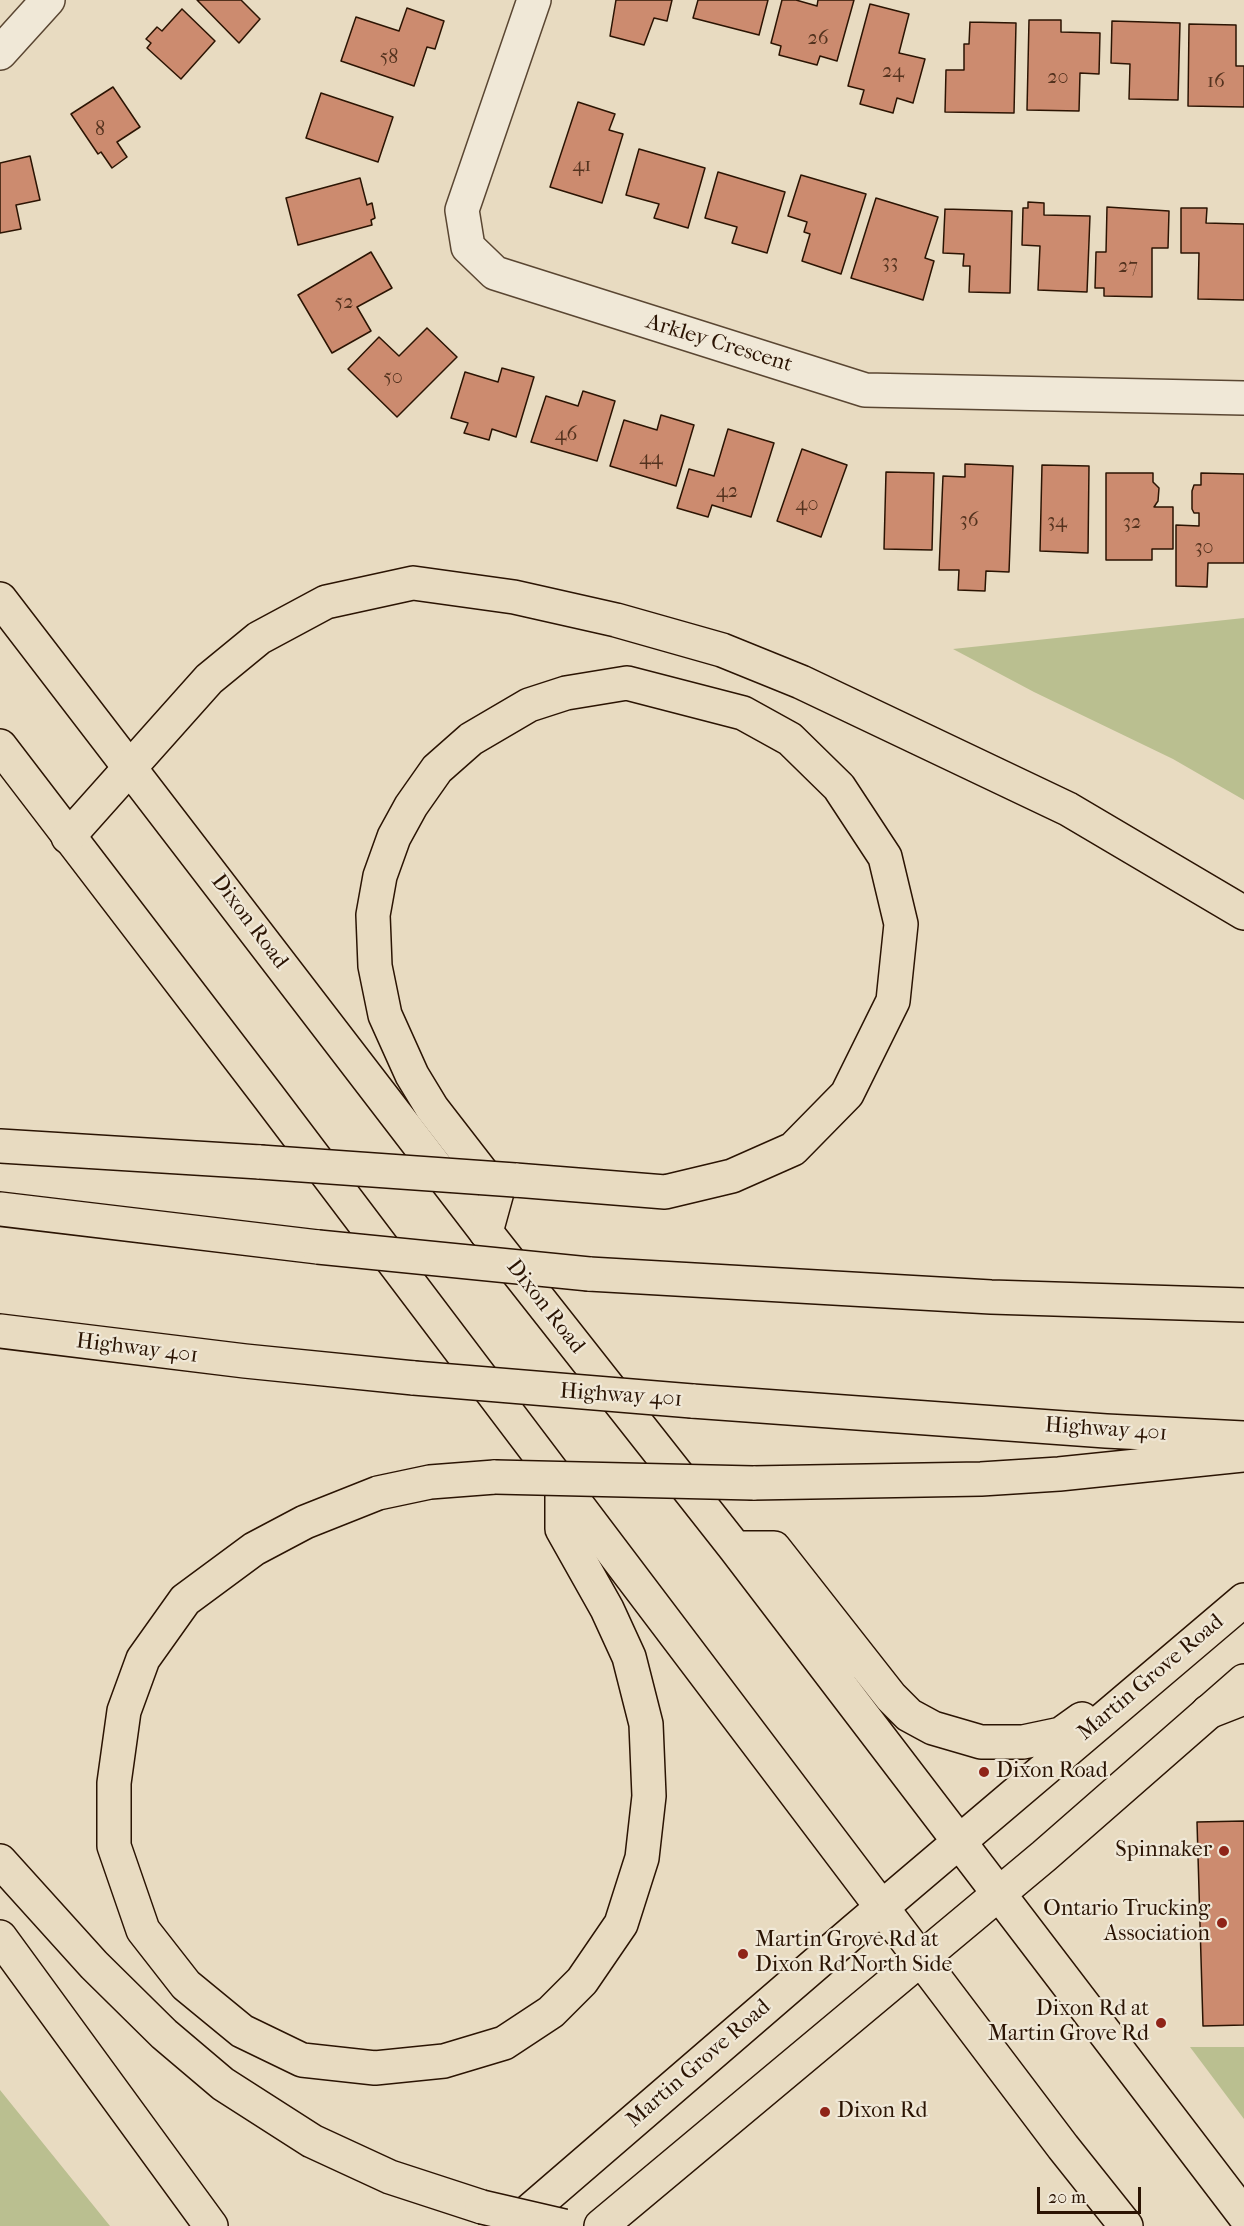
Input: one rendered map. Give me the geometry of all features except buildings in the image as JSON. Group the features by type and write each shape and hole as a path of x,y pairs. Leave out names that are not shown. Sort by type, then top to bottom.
{"main road":[{"path":"68,837 209,679 259,638 326,602 413,583 514,597 615,620 722,650 801,682 1068,808 1244,913"},
{"name":"Dixon Road","path":"0,599 486,1232 735,1548 1244,2215"},
{"path":"0,1146 260,1162 515,1180 665,1192 732,1176 793,1149 847,1094 893,1001 901,924 885,857 839,787 790,739 743,713 627,683 566,693 529,705 471,739 437,769 411,806 394,837 380,876 373,915 373,947 379,988 395,1041 412,1075 432,1108 497,1192 486,1232"},
{"path":"0,746 1126,2226"},
{"path":"0,1209 318,1247 589,1274 991,1297 1244,1305"},
{"name":"Highway 401","path":"0,1331 245,1361 414,1378 1106,1431 1244,1438"},
{"path":"562,1487 562,1529 607,1609 629,1657 646,1724 649,1796 642,1858 621,1924 582,1981 551,2012 504,2043 444,2061 375,2068 302,2060 242,2031 186,1985 142,1930 114,1846 114,1783 124,1711 143,1659 184,1600 254,1549 305,1522 378,1493 430,1482 495,1477 753,1483 992,1478 1059,1474 1244,1455"},
{"path":"735,1548 774,1548 891,1697 909,1715 954,1736 981,1742 1002,1743 1061,1734 1121,1688 1142,1685"},
{"name":"Martin Grove Road","path":"512,2226 959,1840 1244,1600"},
{"path":"601,2226 999,1893 1244,1681"},
{"path":"1208,1712 1244,1698"},
{"path":"0,1861 94,1965 148,2019 223,2084 312,2141 390,2177 482,2207 564,2226"},
{"path":"0,1937 211,2226"}],"street":[{"path":"0,53 48,0"},
{"name":"Arkley Crescent","path":"534,0 462,210 468,247 495,273 866,390 1244,398"}],"green space":[{"path":"1244,618 1244,800 1173,759 1034,692 953,649"},
{"path":"1190,2047 1244,2047 1244,2119"},
{"path":"0,2090 110,2226 0,2226"}],"place":[{"name":"Dixon Road","path":"984,1772"},
{"name":"Spinnaker","path":"1224,1851"},
{"name":"Ontario Trucking Association","path":"1222,1923"},
{"name":"Martin Grove Rd at Dixon Rd North Side","path":"743,1954"},
{"name":"Dixon Rd at Martin Grove Rd","path":"1161,2023"},
{"name":"Dixon Rd","path":"825,2112"}]}
